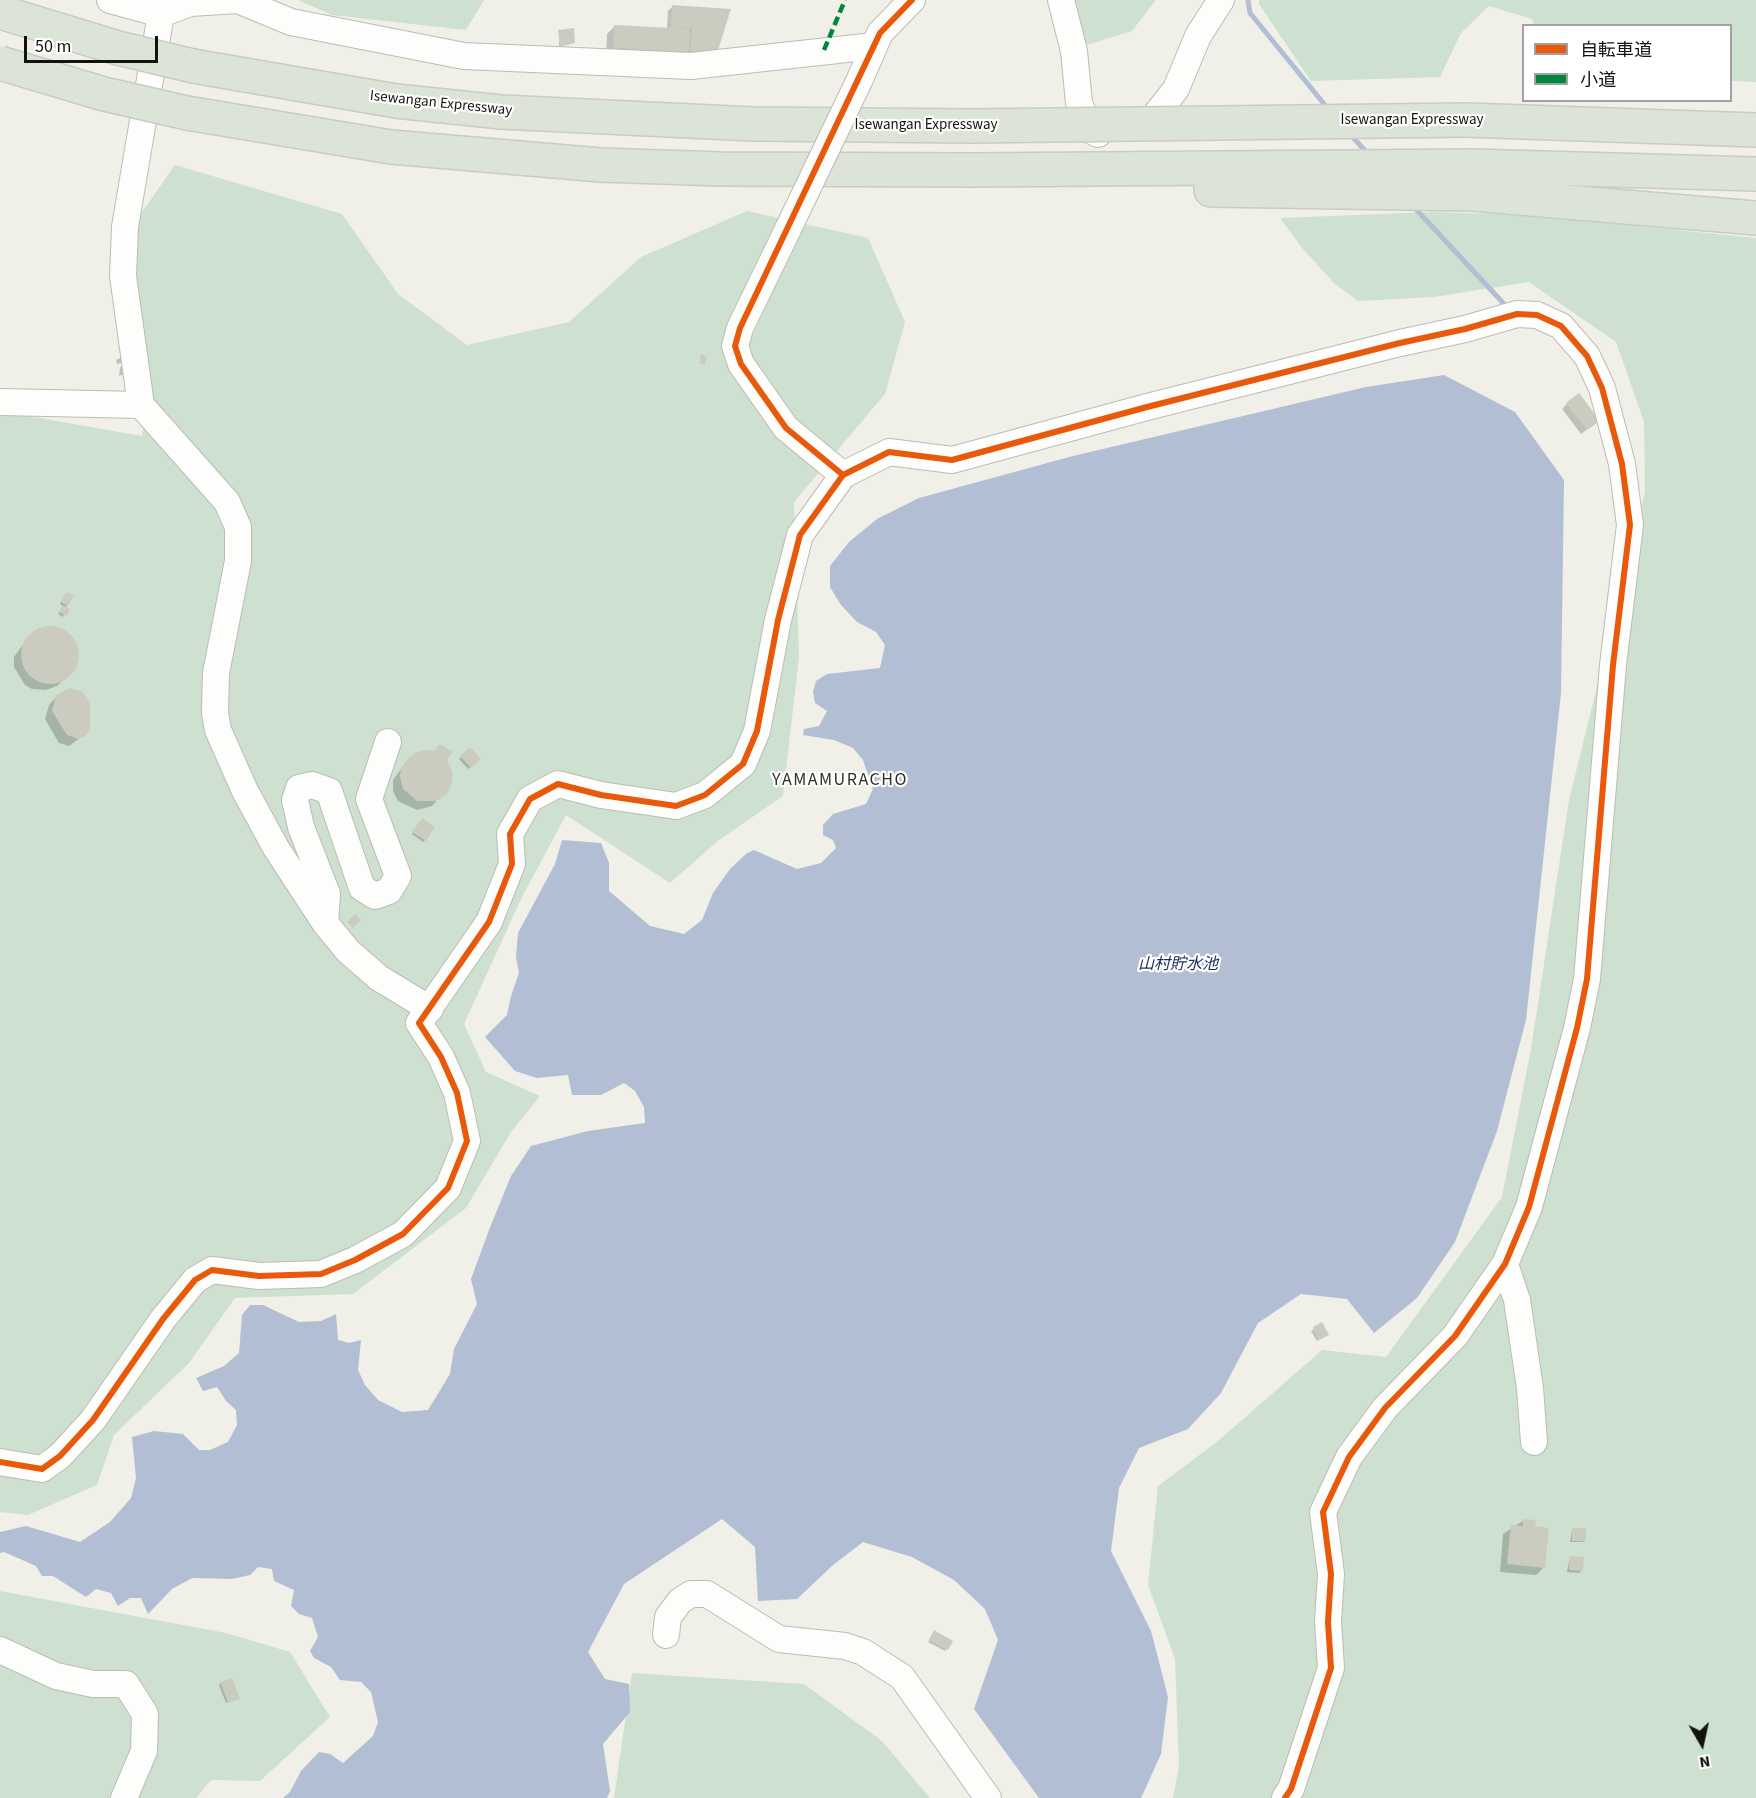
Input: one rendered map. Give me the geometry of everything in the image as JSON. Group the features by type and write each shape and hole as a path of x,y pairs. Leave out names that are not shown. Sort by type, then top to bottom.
{"highway":[{"name":"Isewangan Expressway","path":"0,12 118,48 193,66 396,101 501,112 753,124 972,126 1466,120 1756,130"},
{"path":"0,63 104,94 187,113 300,134 437,152 601,165 974,179 1472,180 1756,174"},
{"path":"1466,120 1756,114"},
{"path":"1472,180 1756,218"}],"street":[{"path":"110,0 164,7 238,0 291,22 464,56 691,66 874,46"},
{"path":"843,475 786,428 741,364 735,346 740,328 880,33 912,0"},
{"path":"1061,0 1074,51 1079,103 1090,130 1103,136 1120,136 1153,118 1176,89 1198,36 1221,0"},
{"path":"164,7 138,140 123,253 124,288 141,405 227,502 238,527 238,561 216,673 215,713 218,730 245,791 276,848 325,923 348,951 379,978 430,1009"},
{"path":"0,1462 42,1469 60,1455 93,1420 163,1319 195,1280 212,1269 259,1276 321,1274 355,1260 403,1234 448,1188 468,1141 457,1093 441,1057 419,1023 489,922 512,864 510,834 530,799 558,784 602,795 676,806 705,795 743,764 757,730 778,620 800,535 843,475 889,452 952,460 1400,343 1465,329 1517,314 1537,315 1561,326 1568,333 1587,356 1602,388 1622,465 1630,525 1613,665 1587,979 1577,1028 1529,1207 1505,1264 1455,1336 1385,1408 1349,1457 1323,1512 1331,1574 1328,1622 1331,1668 1295,1777 1285,1798"},
{"path":"0,402 141,405"},
{"path":"325,923 327,894 301,826 295,800 299,788 312,785 329,791 362,888 375,896 389,891 398,876 369,799 388,742"},
{"path":"1505,1264 1517,1300 1530,1388 1534,1442"},
{"path":"666,1635 668,1617 680,1601 691,1594 707,1594 779,1639 845,1646 863,1652 902,1677 988,1798"},
{"path":"0,1650 56,1676 93,1684 126,1684 145,1714 144,1751 124,1798"}],"green space":[{"path":"298,0 484,0 466,30 332,15"},
{"path":"1072,0 1156,0 1132,31 1080,47"},
{"path":"1259,0 1756,0 1756,82 1732,81 1732,24 1534,24 1532,19 1489,6 1461,33 1440,77 1311,81 1259,4"},
{"path":"175,165 342,214 398,294 467,345 569,322 641,257 747,211 868,238 905,322 885,394 794,502 799,657 783,796 719,840 670,883 566,815 521,899 464,1024 486,1072 540,1096 511,1132 466,1208 353,1294 235,1298 189,1363 114,1435 97,1485 28,1515 0,1512 0,411 142,436 149,398 128,232"},
{"path":"1430,212 1531,215 1756,238 1756,1798 1173,1798 1179,1766 1175,1659 1148,1585 1158,1486 1218,1441 1322,1350 1386,1357 1502,1197 1531,1049 1569,800 1645,492 1644,422 1616,342 1529,282 1434,297 1358,301 1335,284 1302,248 1280,218"},
{"path":"0,1591 226,1633 290,1652 330,1717 260,1781 211,1780 196,1798 0,1798"},
{"path":"632,1673 804,1684 882,1741 930,1798 614,1798"}],"water":[{"name":"山村貯水池","path":"1444,375 1515,412 1564,480 1561,693 1526,1020 1497,1131 1455,1242 1417,1298 1374,1333 1347,1299 1301,1294 1258,1323 1221,1393 1188,1429 1139,1448 1119,1488 1111,1551 1151,1631 1168,1697 1161,1754 1141,1798 1039,1798 974,1709 998,1640 985,1609 954,1580 912,1557 863,1542 833,1565 797,1599 758,1601 755,1547 722,1519 624,1584 588,1652 605,1679 629,1684 630,1712 603,1744 610,1791 607,1798 283,1798 290,1792 301,1771 319,1752 330,1754 343,1763 373,1736 378,1722 371,1692 361,1682 340,1680 331,1667 314,1658 310,1651 318,1637 312,1618 299,1614 291,1606 294,1590 274,1581 272,1569 258,1567 250,1575 232,1579 192,1578 172,1589 148,1614 141,1598 130,1598 118,1606 111,1593 96,1589 86,1597 53,1576 42,1576 36,1566 4,1552 0,1553 0,1532 26,1526 80,1542 110,1522 131,1498 136,1478 132,1437 154,1431 183,1434 199,1450 210,1450 228,1442 237,1425 236,1410 226,1401 217,1387 203,1391 196,1378 224,1366 239,1353 242,1315 250,1305 263,1305 299,1322 321,1321 336,1314 338,1340 349,1343 361,1340 358,1370 365,1385 378,1400 402,1412 428,1410 450,1374 454,1349 477,1304 471,1279 489,1230 511,1176 531,1146 588,1131 645,1123 644,1107 635,1091 624,1083 601,1095 572,1095 568,1075 537,1078 515,1071 485,1037 507,1015 519,973 516,958 518,933 555,864 562,840 601,843 609,863 609,891 650,926 684,934 702,920 713,893 730,869 746,854 754,850 797,869 821,863 836,848 833,840 823,835 823,825 833,814 866,804 873,789 863,760 853,748 834,740 803,735 804,729 819,726 827,711 815,703 813,692 816,681 827,674 880,668 885,645 876,632 857,622 841,605 830,587 830,566 849,542 877,519 919,498 1073,456 1366,387"}],"building":[{"path":"672,5 731,9 714,63 690,62 692,28 676,28 690,29 688,63 670,62 622,48 613,49 614,25 671,28"},
{"path":"574,28 575,43 560,46 558,30"},
{"path":"701,354 707,356 705,365 700,364"},
{"path":"1579,393 1600,421 1587,430 1566,403"},
{"path":"66,592 74,596 68,606 61,602"},
{"path":"62,605 70,609 67,616 59,612"},
{"path":"50,626 61,628 74,639 79,655 77,666 66,679 50,684 39,682 26,671 21,655 23,644 34,631"},
{"path":"70,688 83,692 90,704 90,729 85,736 78,739 67,735 52,711 56,695"},
{"path":"440,744 453,752 447,760 453,773 451,786 446,795 436,801 417,801 403,789 400,777 401,767 413,754 425,750 435,751"},
{"path":"470,747 481,759 471,768 460,756"},
{"path":"422,818 435,827 426,841 412,832"},
{"path":"355,914 361,921 353,928 347,922"},
{"path":"1322,1322 1329,1335 1319,1340 1313,1327"},
{"path":"1523,1519 1536,1520 1535,1526 1549,1528 1545,1568 1507,1564 1511,1525 1523,1526"},
{"path":"1572,1528 1586,1528 1586,1541 1572,1541"},
{"path":"1570,1556 1584,1557 1583,1571 1569,1570"},
{"path":"934,1630 953,1641 948,1650 929,1640"},
{"path":"232,1678 240,1699 228,1703 220,1682"}],"waterway":[{"path":"1248,0 1250,13 1329,110"},
{"path":"1349,133 1369,155"},
{"path":"1412,205 1505,305"}],"marked path":[{"path":"824,50 845,0"}],"cycle path":[{"path":"0,1462 42,1469 60,1456 93,1420 163,1319 195,1280 212,1270 259,1276 321,1274 355,1260 403,1234 448,1188 467,1141 457,1093 441,1057 419,1023 489,922 512,864 510,834 530,799 558,784 601,795 676,806 705,795 743,764 757,731 778,620 800,535 843,475 786,428 741,364 735,346 740,328 880,33 912,0"},
{"path":"843,475 889,452 952,460 1147,407 1400,343 1465,329 1517,314 1537,315 1561,326 1587,356 1602,388 1622,464 1630,525 1613,665 1587,979 1577,1028 1529,1207 1505,1264 1455,1336 1385,1408 1349,1457 1323,1512 1331,1574 1328,1622 1331,1668 1291,1789 1285,1798"}],"district":[{"name":"YAMAMURACHO","path":"840,781"}]}
